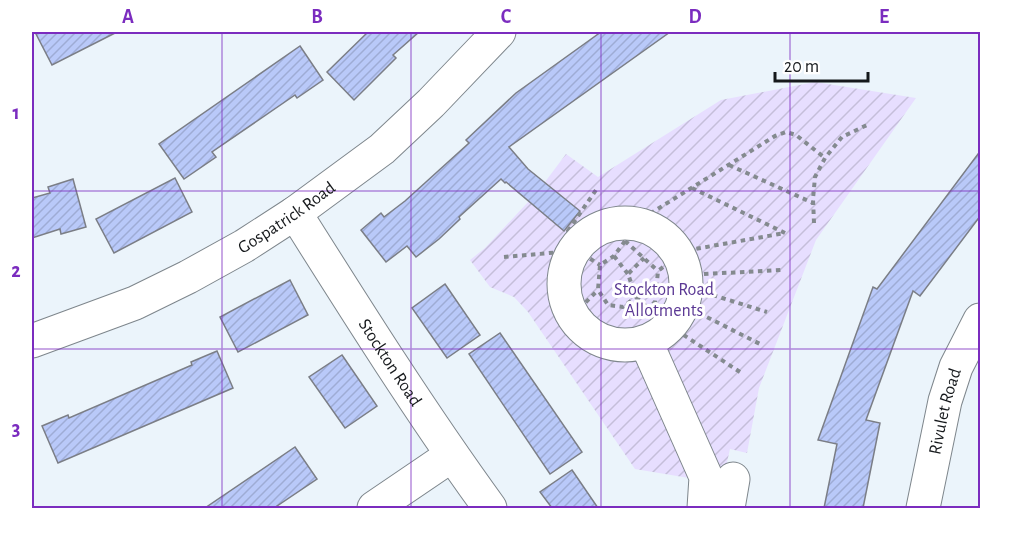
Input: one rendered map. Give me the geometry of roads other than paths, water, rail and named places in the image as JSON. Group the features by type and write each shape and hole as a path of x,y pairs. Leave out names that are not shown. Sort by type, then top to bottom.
{"street":[{"name":"Gospatrick Road","path":"32,341 146,298 244,246 295,213 382,149 499,32"},
{"name":"Stockton Road","path":"295,213 385,356 490,508"},
{"path":"670,296 635,345 618,345 602,341 587,332 573,315 567,303 564,285 566,268 582,253 584,237 616,222 628,229 652,228 667,238 670,296 706,477 704,508"},
{"name":"Rivulet Road","path":"923,508 945,401 956,367 981,320"},
{"path":"374,508 452,455"}],"park label":[{"name":"Stockton Road Allotments","path":"664,299"}]}
